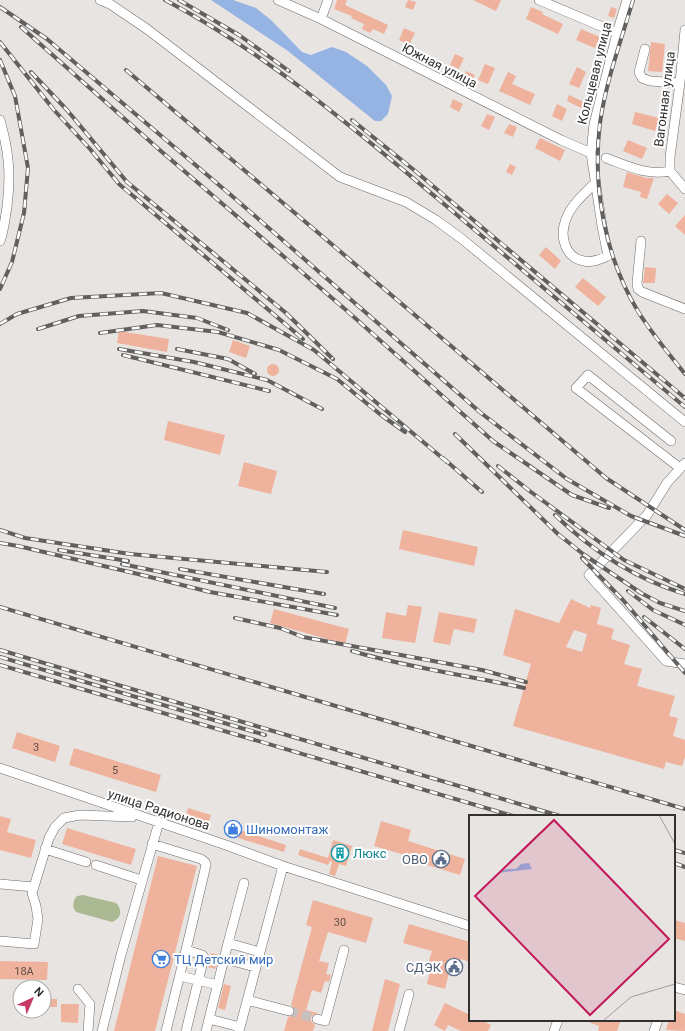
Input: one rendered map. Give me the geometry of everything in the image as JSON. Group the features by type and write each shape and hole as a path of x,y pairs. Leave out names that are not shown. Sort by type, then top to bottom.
{"street":[{"path":"100,0 110,4 147,29 340,177 406,202 436,220 685,422"},
{"name":"Южная улица","path":"278,0 320,19 561,140 591,153"},
{"path":"320,19 328,0"},
{"path":"539,0 617,33"},
{"name":"Кольцевая улица","path":"595,183 581,196 568,214 563,230 563,242 568,252 576,258 584,261 595,261 608,256 591,153 594,124 627,0"},
{"name":"Вагонная улица","path":"670,171 670,157 680,83 685,30"},
{"path":"645,49 639,72 642,78 650,82 680,83"},
{"path":"0,120 10,165 6,214 0,241"},
{"path":"606,158 642,171 655,173 670,171 685,189"},
{"path":"641,241 636,283 638,288 642,292 685,309"},
{"path":"671,441 588,375 576,388 683,466 667,483 647,515 590,575 666,661 685,664"},
{"name":"улица Радионова","path":"0,768 283,866 469,926"},
{"path":"0,941 34,944 38,919 32,893 49,838 55,827 64,818 80,814 144,817"},
{"path":"102,1031 141,880 159,822"},
{"path":"152,844 201,859 206,865 166,1031"},
{"path":"45,849 86,862"},
{"path":"96,865 141,880"},
{"path":"210,1019 239,1029 283,866"},
{"path":"206,1031 244,883"},
{"path":"0,884 34,888"},
{"path":"228,943 260,952"},
{"path":"186,950 202,955 204,958 186,1031"},
{"path":"317,1019 325,1021 344,950"},
{"path":"224,959 255,967"},
{"path":"180,976 218,985"},
{"path":"675,987 685,990"},
{"path":"78,989 90,1004 88,1031"},
{"path":"399,1031 409,994"},
{"path":"247,1000 290,1011"},
{"path":"554,1031 558,1021"},
{"path":"654,1031 658,1021"}],"green space":[{"path":"83,895 116,903 120,908 119,917 112,922 76,912 73,907 74,900 77,896"}],"water":[{"path":"211,0 233,0 256,8 271,20 302,52 311,55 332,47 346,52 367,66 386,85 392,96 388,114 381,121 375,121 288,51"}],"building":[{"path":"337,0 347,0 345,5 388,25 384,34 373,29 370,33 362,29 364,24 351,18 352,16 334,9"},
{"path":"408,0 416,2 413,10 405,7"},
{"path":"473,0 501,0 496,11"},
{"path":"531,7 543,12 542,14 563,24 558,34 526,19"},
{"path":"611,7 617,9 614,18 608,16"},
{"path":"404,28 415,33 409,45 399,40"},
{"path":"581,29 600,37 595,48 576,40"},
{"path":"651,42 665,44 662,72 648,71"},
{"path":"455,54 464,58 459,69 450,65"},
{"path":"485,64 495,68 488,84 478,80"},
{"path":"577,67 586,72 579,88 569,84"},
{"path":"466,71 475,75 471,82 463,78"},
{"path":"508,72 516,76 512,84 535,94 530,105 499,91"},
{"path":"569,95 588,104 585,110 567,101"},
{"path":"453,99 463,104 459,112 450,107"},
{"path":"557,104 567,109 562,121 552,116"},
{"path":"635,112 659,118 655,131 632,124"},
{"path":"487,114 495,117 489,130 481,126"},
{"path":"509,124 517,127 513,137 504,133"},
{"path":"540,138 565,150 560,161 535,148"},
{"path":"628,140 647,148 642,159 623,151"},
{"path":"510,164 516,167 512,175 506,172"},
{"path":"627,172 646,178 654,178 647,199 640,197 641,192 623,187"},
{"path":"667,194 678,203 669,214 658,204"},
{"path":"685,215 685,235 675,226"},
{"path":"546,247 561,261 555,269 539,255"},
{"path":"645,267 656,268 655,283 643,283"},
{"path":"583,278 606,297 598,306 575,287"},
{"path":"119,331 169,339 167,352 117,343"},
{"path":"233,340 250,346 246,358 229,352"},
{"path":"273,364 277,366 279,370 277,374 273,376 269,374 267,370 269,366"},
{"path":"168,421 225,435 220,455 164,440"},
{"path":"244,462 277,471 271,494 238,486"},
{"path":"403,530 478,547 474,566 399,549"},
{"path":"571,599 590,608 591,605 601,608 597,624 614,629 611,639 630,645 624,664 642,669 637,686 675,696 669,716 678,718 673,736 685,740 685,757 682,766 666,762 664,769 513,726 531,664 503,655 515,609 559,623","holes":["574,630 587,634 582,652 566,647"]},
{"path":"408,605 422,607 415,643 382,638 386,612 406,616"},
{"path":"274,609 349,629 345,644 270,623"},
{"path":"439,612 477,619 474,633 454,629 450,645 433,642"},
{"path":"17,732 60,746 55,762 12,748"},
{"path":"74,748 161,775 156,792 69,765"},
{"path":"188,808 211,815 208,824 186,817"},
{"path":"0,816 11,819 7,832 36,840 31,858 0,850"},
{"path":"381,821 411,830 408,841 465,859 460,875 414,861 415,858 374,846"},
{"path":"67,828 136,849 131,865 62,844"},
{"path":"240,830 286,845 284,852 238,838"},
{"name":"Люкс","path":"333,840 352,846 346,866 339,864 335,876 329,874 332,862 330,861 328,865 298,855 300,849 328,858"},
{"name":"ТЦ Детский мир","path":"158,856 197,866 155,1031 114,1031"},
{"path":"313,900 373,918 366,943 328,932 319,961 329,963 326,974 331,975 329,982 325,981 321,993 312,990 306,1010 318,1013 311,1017 311,1021 315,1025 313,1031 284,1031 288,1017 293,1015 295,1012 295,1009 291,1005 312,927 306,925"},
{"path":"675,920 685,923 685,941 675,938"},
{"path":"409,924 469,942 469,962 461,959 457,971 450,969 445,989 427,984 430,971 426,970 432,951 403,943"},
{"path":"211,953 219,955 215,969 208,967"},
{"path":"0,961 48,962 47,979 0,979"},
{"path":"385,979 400,984 388,1031 372,1031"},
{"path":"224,984 231,986 225,1010 218,1008"},
{"path":"52,999 57,999 57,1007 52,1007"},
{"path":"445,1003 469,1015 469,1021 483,1021 491,1025 488,1031 461,1031 448,1025 445,1031 434,1025"},
{"path":"61,1004 79,1004 78,1023 61,1022"},
{"path":"675,1010 685,1014 685,1031 666,1030 669,1021 675,1021"},
{"path":"586,1021 621,1021 617,1031 598,1031 599,1026"}],"tunnel":[{"path":"289,1011 317,1019"}],"railway":[{"path":"165,0 238,43 307,92 406,172 685,407"},
{"path":"179,0 239,35 289,71"},
{"path":"633,0 610,76 600,123 598,147 600,197 610,246 617,269 627,292 650,329 685,374"},
{"path":"0,7 47,39 232,196 481,413 567,479 631,516 685,536"},
{"path":"21,27 162,152 346,310 493,441 572,495 609,508"},
{"path":"0,42 54,110 90,149 119,184 303,339"},
{"path":"0,60 15,96 28,168 24,213 12,262 0,289"},
{"path":"126,70 606,478 685,530"},
{"path":"31,72 67,110 127,182 286,313 333,359"},
{"path":"352,120 414,170 685,398"},
{"path":"0,324 17,314 71,298 161,293 247,313 314,350 447,462"},
{"path":"38,329 79,316 143,311 197,318 228,330"},
{"path":"100,333 157,325 218,332 279,350 337,379 381,415 405,432"},
{"path":"119,349 194,362 267,380 322,409"},
{"path":"177,349 228,359 255,374"},
{"path":"123,355 269,391"},
{"path":"455,434 558,534 583,554 641,593 660,603 685,611"},
{"path":"443,458 482,492"},
{"path":"498,466 624,560 685,589"},
{"path":"555,515 599,552 632,572 667,588 685,594"},
{"path":"0,530 25,538 130,554 327,572"},
{"path":"0,543 210,592 337,615"},
{"path":"59,550 128,561"},
{"path":"582,558 623,600 685,673"},
{"path":"122,564 335,608"},
{"path":"180,569 324,594"},
{"path":"628,591 653,610 685,625"},
{"path":"0,607 685,809"},
{"path":"644,617 685,649"},
{"path":"235,618 280,628 303,637 482,670 526,682"},
{"path":"0,650 557,815"},
{"path":"352,651 416,667 524,688"},
{"path":"0,657 265,735"},
{"path":"0,665 510,815"},
{"path":"675,850 685,853"},
{"path":"675,863 685,867"}],"place":[{"name":"Шиномонтаж","path":"233,829"},
{"name":"Люкс","path":"340,853"},
{"name":"OBO","path":"441,859"},
{"name":"ТЦ Детский мир","path":"161,959"},
{"name":"СДЭК","path":"454,967"}]}
